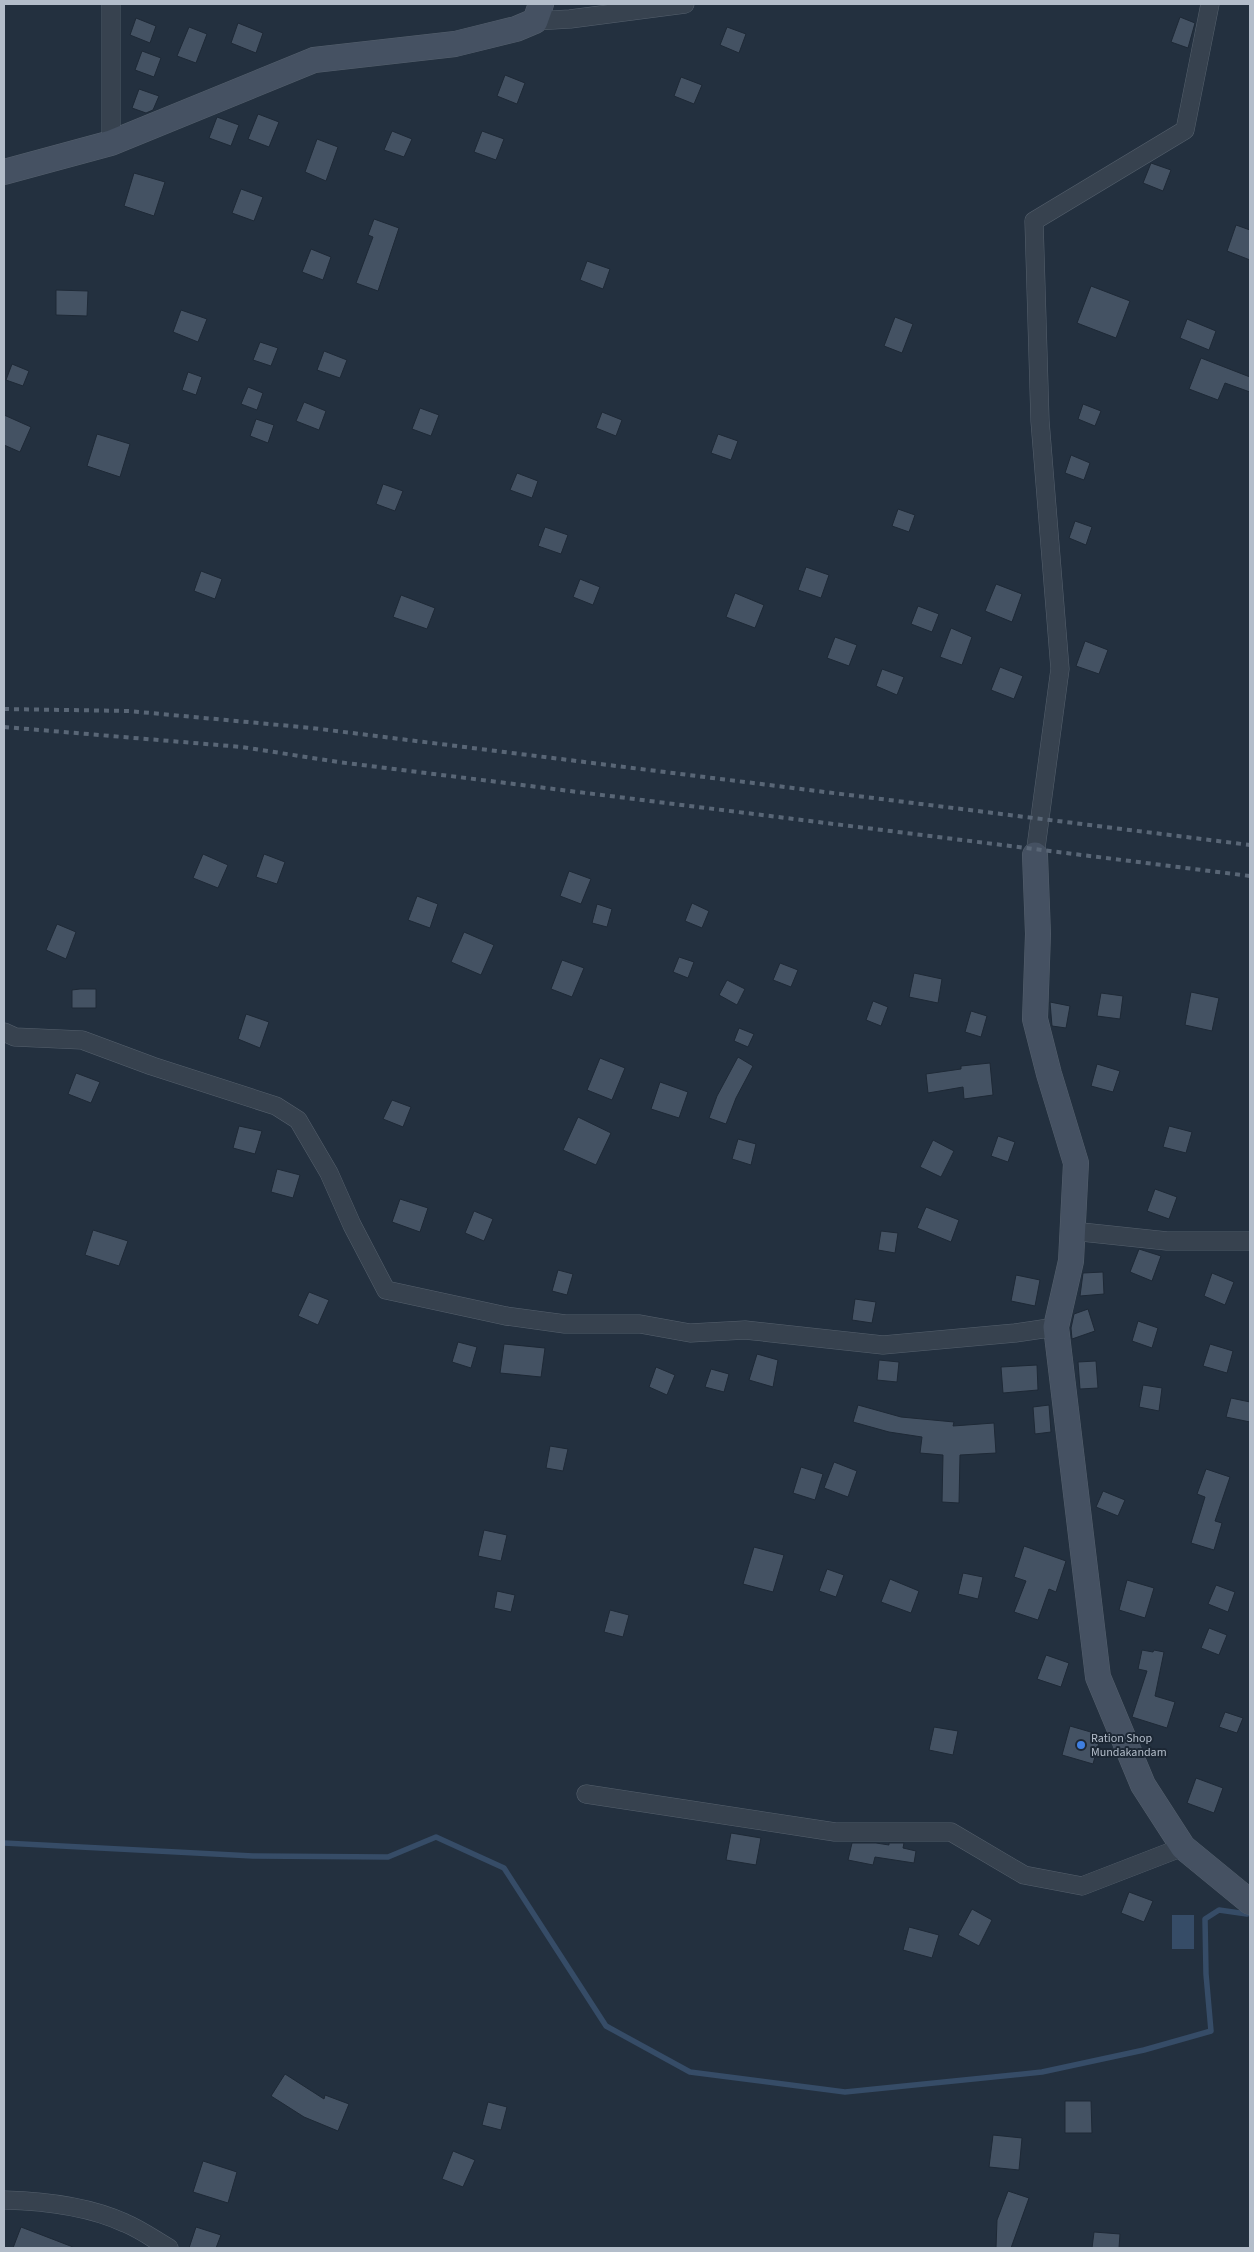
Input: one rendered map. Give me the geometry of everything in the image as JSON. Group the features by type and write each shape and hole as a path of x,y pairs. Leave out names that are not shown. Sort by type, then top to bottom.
{"street":[{"path":"111,4 111,143"},
{"path":"4,172 111,143 314,60 455,44 516,29 538,12 570,19 685,4"},
{"path":"1210,4 1185,130 1034,221 1040,421 1060,669 1035,855 1038,934 1035,1019 1048,1074 1076,1162 1071,1261 1056,1327 1072,1476 1098,1677 1144,1785 1183,1847 1250,1902"},
{"path":"4,1032 15,1038 82,1040 152,1066 276,1106 298,1120 329,1172 352,1225 386,1290 506,1316 565,1324 640,1324 690,1332 744,1330 883,1345 1015,1333 1056,1327"},
{"path":"1072,1231 1167,1241 1250,1241"},
{"path":"586,1794 835,1832 951,1832 1024,1875 1082,1886 1183,1847"},
{"path":"4,2200 39,2201 99,2214 126,2223 169,2248"}],"water":[{"path":"1172,1915 1194,1915 1194,1949 1172,1949"}],"building":[{"path":"1180,17 1195,23 1188,48 1171,42"},
{"path":"136,18 156,26 150,43 130,35"},
{"path":"238,23 263,33 256,53 231,43"},
{"path":"189,27 207,34 196,63 177,56"},
{"path":"727,27 746,34 739,53 720,45"},
{"path":"142,51 161,58 154,77 135,70"},
{"path":"505,75 525,83 517,104 497,96"},
{"path":"681,77 702,85 694,104 674,96"},
{"path":"139,89 159,96 153,110 146,113 132,108"},
{"path":"258,114 279,122 269,147 248,139"},
{"path":"217,117 239,125 231,146 209,138"},
{"path":"392,131 412,139 404,157 384,150"},
{"path":"482,131 504,139 496,160 474,152"},
{"path":"317,139 338,147 326,181 305,172"},
{"path":"1151,163 1171,170 1163,191 1143,183"},
{"path":"134,173 165,182 154,216 124,206"},
{"path":"241,189 263,197 254,221 232,213"},
{"path":"374,219 399,228 378,291 356,283 373,237 368,235"},
{"path":"1236,225 1250,230 1250,260 1227,251"},
{"path":"311,249 331,257 323,280 302,272"},
{"path":"587,261 610,269 603,289 580,280"},
{"path":"1091,286 1130,301 1116,338 1077,323"},
{"path":"56,290 88,291 87,316 56,315"},
{"path":"181,310 207,319 198,342 173,332"},
{"path":"895,317 913,324 902,353 884,346"},
{"path":"1187,319 1216,331 1209,350 1180,338"},
{"path":"260,342 278,348 271,366 253,360"},
{"path":"324,351 347,360 340,378 317,370"},
{"path":"1201,358 1250,377 1250,392 1225,383 1218,400 1189,389"},
{"path":"12,364 29,371 23,386 6,380"},
{"path":"188,372 202,377 196,395 182,390"},
{"path":"248,387 263,393 257,410 241,404"},
{"path":"304,402 326,411 319,430 296,421"},
{"path":"1083,404 1101,411 1095,426 1078,419"},
{"path":"420,408 439,415 431,436 412,429"},
{"path":"602,412 622,420 616,436 596,428"},
{"path":"4,415 31,427 20,452 4,445"},
{"path":"256,419 274,425 268,443 250,436"},
{"path":"97,434 130,444 120,477 87,466"},
{"path":"718,434 738,441 731,460 711,453"},
{"path":"1071,455 1090,463 1084,480 1065,473"},
{"path":"517,473 538,481 532,498 510,490"},
{"path":"383,484 403,491 395,511 376,504"},
{"path":"898,509 915,515 909,532 892,526"},
{"path":"1075,521 1092,527 1086,545 1069,538"},
{"path":"545,527 568,535 561,554 538,546"},
{"path":"806,567 829,575 821,598 798,590"},
{"path":"201,571 222,579 215,599 194,591"},
{"path":"580,579 600,587 593,605 573,597"},
{"path":"996,584 1022,594 1012,622 985,611"},
{"path":"735,593 764,605 755,628 726,617"},
{"path":"401,595 435,608 427,629 393,617"},
{"path":"918,606 939,614 932,632 911,624"},
{"path":"951,628 972,637 962,665 940,657"},
{"path":"835,637 857,645 849,666 827,658"},
{"path":"1085,641 1108,650 1099,674 1076,666"},
{"path":"1000,667 1023,676 1014,699 991,690"},
{"path":"882,669 904,677 897,695 876,686"},
{"path":"203,854 228,865 218,888 193,878"},
{"path":"264,854 285,862 277,884 256,877"},
{"path":"569,871 591,879 581,904 560,896"},
{"path":"417,896 438,904 430,928 408,920"},
{"path":"692,903 709,911 702,928 685,921"},
{"path":"597,904 612,909 607,927 592,923"},
{"path":"57,924 76,932 66,959 46,950"},
{"path":"464,932 494,945 481,975 451,962"},
{"path":"679,957 694,962 688,978 673,972"},
{"path":"562,960 584,968 572,997 551,989"},
{"path":"780,963 798,970 791,987 773,980"},
{"path":"914,973 942,979 938,1003 909,997"},
{"path":"727,980 745,989 737,1005 719,995"},
{"path":"96,989 96,1008 72,1008 72,990"},
{"path":"1191,992 1219,998 1212,1031 1185,1025"},
{"path":"1101,993 1123,996 1120,1019 1097,1016"},
{"path":"873,1001 888,1007 881,1026 866,1020"},
{"path":"1050,1002 1070,1006 1066,1028 1052,1026"},
{"path":"971,1011 987,1016 981,1037 965,1032"},
{"path":"246,1014 269,1022 260,1048 238,1039"},
{"path":"739,1028 754,1034 748,1047 734,1041"},
{"path":"738,1057 753,1066 736,1098 726,1124 709,1118 717,1096"},
{"path":"600,1058 625,1068 612,1100 587,1090"},
{"path":"990,1063 993,1095 964,1099 963,1087 928,1093 926,1074 961,1069 961,1066"},
{"path":"1097,1064 1120,1071 1113,1092 1091,1086"},
{"path":"76,1073 100,1082 91,1103 68,1094"},
{"path":"660,1082 688,1092 679,1118 651,1109"},
{"path":"392,1100 411,1107 403,1127 383,1119"},
{"path":"578,1117 611,1133 596,1165 563,1150"},
{"path":"239,1126 262,1131 255,1154 233,1148"},
{"path":"1169,1126 1192,1132 1186,1153 1163,1147"},
{"path":"998,1136 1015,1142 1008,1162 991,1156"},
{"path":"738,1139 756,1144 751,1165 732,1159"},
{"path":"933,1140 954,1151 941,1177 920,1167"},
{"path":"277,1169 300,1175 293,1198 271,1192"},
{"path":"1155,1189 1177,1197 1169,1219 1147,1211"},
{"path":"400,1199 428,1208 420,1232 392,1222"},
{"path":"926,1207 959,1220 951,1242 917,1228"},
{"path":"474,1211 493,1219 484,1241 465,1233"},
{"path":"93,1230 128,1241 119,1266 85,1255"},
{"path":"881,1231 898,1233 895,1253 878,1250"},
{"path":"1139,1249 1161,1256 1152,1281 1130,1272"},
{"path":"558,1270 573,1274 567,1295 552,1291"},
{"path":"1103,1272 1104,1294 1080,1296 1083,1273"},
{"path":"1212,1273 1234,1282 1225,1305 1204,1296"},
{"path":"1016,1275 1040,1280 1035,1306 1011,1301"},
{"path":"309,1292 329,1300 318,1325 298,1316"},
{"path":"855,1299 876,1302 872,1323 852,1320"},
{"path":"1088,1309 1095,1331 1072,1339 1071,1328 1074,1314"},
{"path":"1138,1321 1158,1328 1152,1348 1132,1341"},
{"path":"458,1342 477,1347 471,1368 452,1362"},
{"path":"504,1344 545,1348 541,1377 500,1373"},
{"path":"1210,1344 1233,1351 1227,1373 1203,1366"},
{"path":"757,1354 778,1360 773,1387 749,1380"},
{"path":"879,1360 899,1362 897,1382 877,1380"},
{"path":"1096,1361 1098,1388 1080,1389 1078,1362"},
{"path":"1037,1365 1038,1390 1003,1393 1001,1367"},
{"path":"656,1367 675,1375 667,1395 649,1387"},
{"path":"711,1369 729,1374 724,1392 705,1387"},
{"path":"1143,1385 1162,1388 1159,1411 1139,1407"},
{"path":"1231,1398 1250,1402 1250,1422 1226,1417"},
{"path":"858,1405 901,1417 954,1422 953,1426 994,1423 996,1453 960,1455 959,1503 942,1502 943,1455 920,1453 922,1437 889,1432 853,1422"},
{"path":"1049,1405 1051,1432 1035,1434 1033,1407"},
{"path":"550,1446 568,1449 563,1471 546,1468"},
{"path":"834,1462 857,1471 848,1497 824,1488"},
{"path":"801,1467 823,1474 815,1500 793,1493"},
{"path":"1206,1469 1230,1477 1215,1521 1222,1523 1214,1550 1191,1543 1205,1497 1197,1494"},
{"path":"1103,1491 1125,1500 1118,1516 1096,1507"},
{"path":"484,1530 507,1535 501,1561 478,1556"},
{"path":"1024,1546 1066,1561 1056,1592 1049,1589 1038,1620 1014,1612 1026,1581 1014,1577"},
{"path":"754,1547 784,1555 773,1592 743,1584"},
{"path":"827,1569 844,1575 836,1597 819,1591"},
{"path":"963,1573 983,1577 978,1599 958,1594"},
{"path":"890,1579 919,1591 911,1613 881,1602"},
{"path":"1127,1580 1154,1588 1145,1618 1119,1610"},
{"path":"1216,1585 1235,1592 1228,1612 1208,1604"},
{"path":"497,1591 515,1595 511,1612 494,1608"},
{"path":"610,1610 629,1615 623,1637 604,1632"},
{"path":"1209,1628 1227,1635 1219,1655 1201,1648"},
{"path":"1142,1650 1164,1652 1155,1696 1175,1702 1167,1728 1132,1717 1147,1671 1138,1669"},
{"path":"1046,1655 1069,1663 1061,1687 1037,1679"},
{"path":"1225,1712 1243,1718 1237,1733 1219,1727"},
{"name":"Ration Shop Mundakandam","path":"1070,1726 1101,1735 1093,1764 1062,1755"},
{"path":"934,1727 958,1731 953,1755 929,1750"},
{"path":"1196,1778 1223,1788 1214,1813 1187,1803"},
{"path":"731,1833 761,1838 756,1865 726,1860"},
{"path":"852,1843 889,1845 889,1843 904,1843 903,1848 916,1851 914,1863 875,1857 873,1865 848,1860"},
{"path":"1129,1892 1153,1901 1144,1922 1121,1913"},
{"path":"972,1909 992,1920 979,1946 958,1935"},
{"path":"909,1927 939,1935 932,1958 903,1950"},
{"path":"285,2074 324,2099 325,2095 349,2104 338,2131 304,2117 271,2096"},
{"path":"1065,2101 1091,2101 1092,2133 1065,2133"},
{"path":"488,2102 507,2107 501,2130 482,2125"},
{"path":"993,2135 1022,2138 1019,2170 989,2167"},
{"path":"453,2151 475,2160 463,2187 442,2179"},
{"path":"203,2161 237,2172 228,2203 193,2192"},
{"path":"1008,2191 1029,2198 1011,2248 996,2248 997,2220"},
{"path":"21,2227 73,2247 73,2248 13,2248"},
{"path":"196,2227 221,2235 216,2248 189,2248"},
{"path":"1094,2232 1120,2234 1119,2248 1092,2248"}],"waterway":[{"path":"4,1843 253,1856 388,1857 436,1837 504,1868 606,2026 690,2072 845,2092 1042,2072 1144,2050 1211,2031 1206,1974 1205,1919 1219,1910 1247,1914"}],"railway":[{"path":"4,709 129,711 312,728 1250,845"},
{"path":"4,727 242,747 338,762 1250,876"}],"place":[{"name":"Ration Shop Mundakandam","path":"1081,1745"}]}
